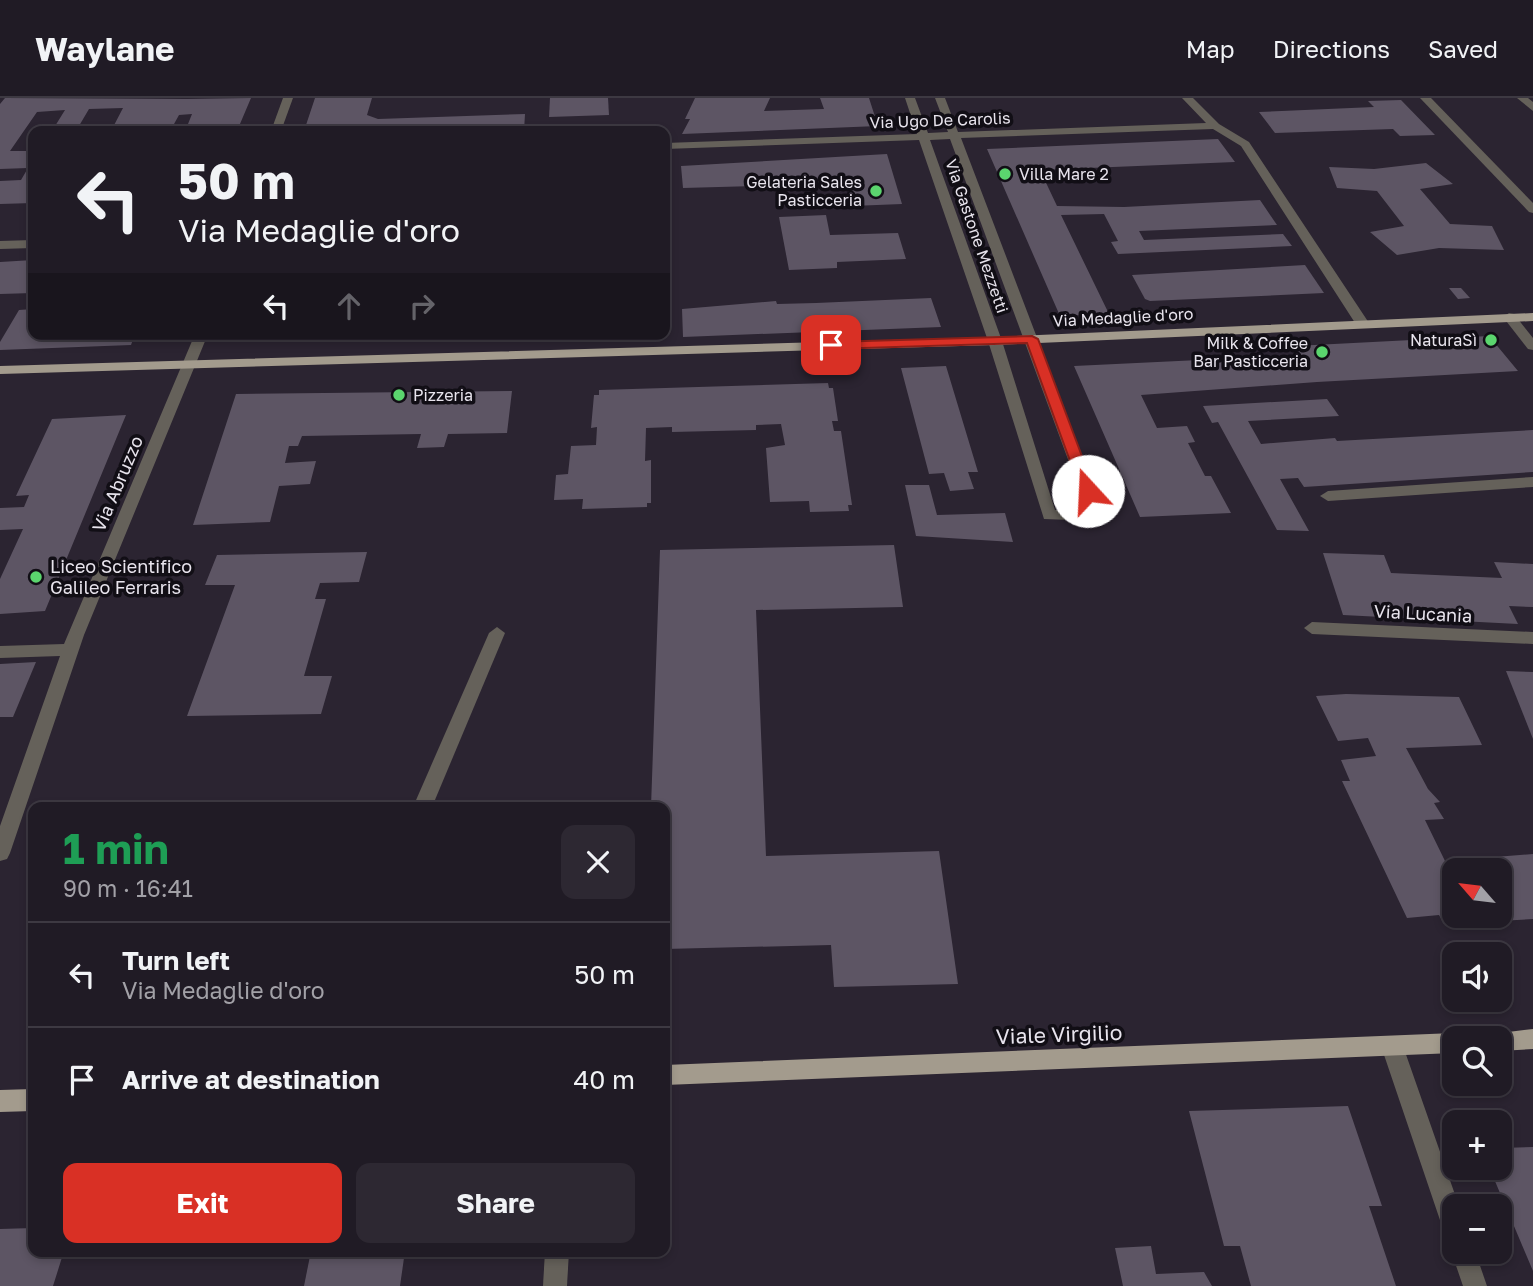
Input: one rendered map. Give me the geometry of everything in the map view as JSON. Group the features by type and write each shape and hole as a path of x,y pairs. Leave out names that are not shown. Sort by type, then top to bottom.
{"main road":[{"name":"Via Medaglie d'oro","path":"0,370 995,341 1533,317"},
{"path":"1512,1040 1533,1039"},
{"name":"Viale Virgilio","path":"670,1074 1442,1044"},
{"path":"0,1101 28,1100"}],"street":[{"path":"278,126 288,98"},
{"name":"Via Gastone Mezzetti","path":"910,98 995,341 1049,515 1097,516 940,98"},
{"path":"1188,98 1215,126 1245,144 1362,323"},
{"path":"1425,98 1533,210"},
{"path":"1522,98 1533,108"},
{"name":"Via Ugo De Carolis","path":"670,146 1215,126"},
{"path":"0,246 28,244"},
{"path":"1509,317 1533,346"},
{"name":"Via Abruzzo","path":"0,853 71,650 200,340"},
{"path":"1328,496 1533,482"},
{"name":"Via Lucania","path":"1312,628 1533,638"},
{"path":"424,802 497,633"},
{"path":"0,652 71,650"},
{"path":"1392,1046 1443,1194"},
{"path":"555,1286 557,1257"},
{"path":"1467,1264 1475,1286"}],"building":[{"path":"5,98 251,98 239,126 114,126 123,108 89,109 79,126 55,126 65,110 37,112 10,151 28,151 28,168 0,169 0,104","holes":["192,114 188,124 174,124 179,115"]},
{"path":"315,98 372,98 367,115 378,119 525,114 524,126 306,126"},
{"path":"550,98 608,98 609,115 549,117"},
{"path":"695,98 770,98 764,111 824,109 820,98 869,98 878,126 682,134 690,119 685,119"},
{"path":"1401,100 1435,135 1400,136 1393,129 1275,133 1259,112 1374,107 1368,101"},
{"path":"1218,139 1235,162 1040,170 1057,206 1124,207 1260,200 1277,225 1139,231 1144,240 1283,234 1292,246 1118,254 1111,242 1118,241 1104,214 1061,215 1109,314 1060,316 987,149"},
{"path":"887,154 902,204 852,206 845,180 819,182 820,184 683,188 681,166"},
{"path":"1426,163 1453,184 1420,189 1450,224 1492,226 1504,250 1439,248 1397,255 1370,232 1404,226 1377,191 1337,188 1329,167 1374,169"},
{"path":"28,168 28,203 0,204 0,181 21,180"},
{"path":"826,215 830,235 898,233 906,259 837,262 837,268 789,270 779,217"},
{"path":"28,260 28,293 0,294 0,262"},
{"path":"1305,265 1324,293 1150,301 1145,299 1132,275"},
{"path":"1449,288 1461,288 1470,298 1458,299"},
{"path":"931,298 941,327 683,337 682,309 776,301 777,304"},
{"path":"28,309 28,340 133,340 131,345 0,350 0,342 19,310"},
{"path":"1489,336 1518,371 1141,395 1157,428 1187,426 1195,442 1188,443 1205,476 1211,476 1231,513 1140,517 1074,366 1301,355 1295,346"},
{"path":"946,366 978,472 968,472 974,489 950,491 944,473 929,474 901,368"},
{"path":"828,383 829,388 833,388 838,421 832,421 834,431 841,431 852,505 848,505 849,511 810,512 809,501 770,502 766,448 785,445 781,424 756,425 756,430 672,432 672,427 646,428 645,461 651,460 651,503 647,503 647,507 582,509 583,499 554,500 556,475 568,474 571,446 596,445 597,427 591,428 594,395 599,395 599,390"},
{"path":"512,391 507,433 448,434 444,447 417,448 421,434 302,436 298,446 289,446 285,463 316,461 310,484 279,486 270,522 193,525 236,394"},
{"path":"1327,399 1339,416 1248,421 1261,444 1335,438 1337,441 1533,430 1533,472 1304,487 1298,478 1280,479 1309,531 1277,530 1218,422 1212,423 1203,406"},
{"path":"126,415 45,611 0,614 0,579 23,529 0,530 0,508 24,507 29,495 16,496 52,419"},
{"path":"905,485 929,485 937,515 1005,513 1013,542 916,536"},
{"path":"894,545 903,607 756,610 766,856 939,851 958,984 834,987 831,945 670,949 670,802 651,802 660,550"},
{"path":"367,552 359,582 320,583 315,599 326,599 304,676 332,676 321,714 187,716 235,585 205,585 217,555"},
{"path":"1323,553 1384,555 1391,573 1502,578 1494,562 1533,564 1533,607 1509,606 1518,624 1343,615"},
{"path":"36,662 13,717 0,717 0,664"},
{"path":"1506,671 1533,672 1533,739"},
{"path":"1346,694 1459,697 1482,745 1406,748 1428,789 1440,802 1434,803 1444,819 1425,820 1444,858 1442,920 1439,915 1407,918 1342,781 1350,781 1341,760 1376,756 1368,738 1338,741 1316,696"},
{"path":"1533,854 1533,919 1512,920 1512,858 1483,858"},
{"path":"1348,1106 1382,1206 1369,1206 1396,1286 1251,1286 1240,1246 1224,1246 1189,1111"},
{"path":"1533,1147 1533,1271 1512,1221 1512,1194 1500,1194 1494,1180 1512,1180 1512,1148"},
{"path":"28,1228 28,1257 62,1257 53,1286 0,1286 0,1229"},
{"path":"1151,1246 1156,1274 1204,1272 1212,1286 1123,1286 1115,1248"},
{"path":"310,1257 404,1257 400,1286 304,1286"}],"place":[{"name":"Villa Mare 2","path":"1005,174"},
{"name":"Gelateria Sales Pasticceria","path":"876,191"},
{"name":"NaturaSì","path":"1491,340"},
{"name":"Milk & Coffee Bar Pasticceria","path":"1322,352"},
{"name":"Pizzeria","path":"399,395"},
{"name":"Liceo Scientifico Galileo Ferraris","path":"36,577"}],"route":[{"path":"831,345 1032,339 1088,491"}]}
